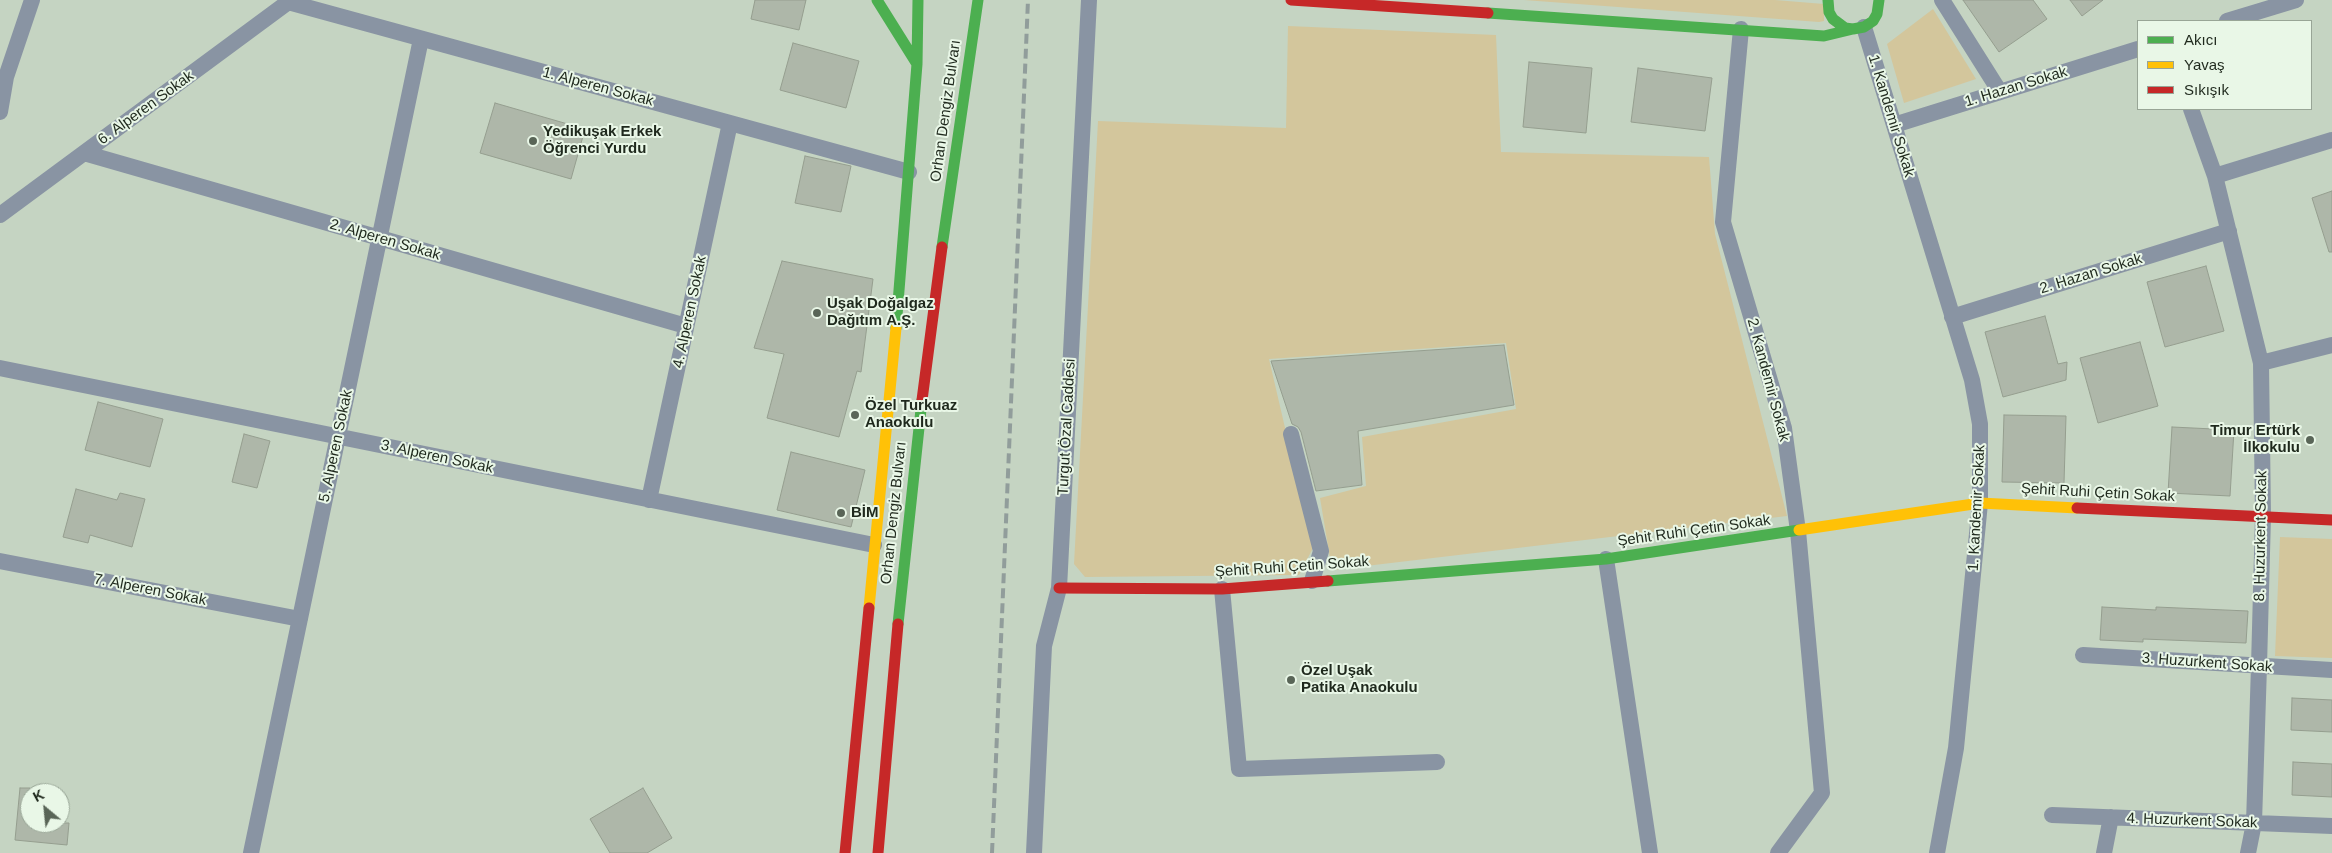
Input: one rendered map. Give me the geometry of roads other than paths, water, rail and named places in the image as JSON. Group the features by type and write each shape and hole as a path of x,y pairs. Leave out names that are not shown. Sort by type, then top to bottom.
{"main road":[{"path":"877,0 916,64"},
{"name":"Orhan Dengiz Bulvarı","path":"845,853 900,290 916,64 918,0"},
{"name":"Orhan Dengiz Bulvarı","path":"878,853 904,555 930,329 978,0"},
{"path":"1291,0 1824,36 1863,26 1887,10"},
{"path":"1828,0 1829,12 1838,24 1863,26 1877,14 1879,0"},
{"name":"Şehit Ruhi Çetin Sokak","path":"1059,588 1222,589 1312,580 1606,559 1980,503 2332,520"}],"street":[{"path":"0,112 6,77 32,0"},
{"name":"Turgut Özal Caddesi","path":"1034,853 1044,646 1059,588 1090,0"},
{"path":"1942,0 2000,92"},
{"path":"2230,20 2296,0"},
{"name":"1. Alperen Sokak","path":"290,1 421,39 909,172"},
{"name":"6. Alperen Sokak","path":"0,215 290,1"},
{"name":"1. Kandemir Sokak","path":"1863,26 1972,380 1980,424 1980,503 1956,748 1937,853"},
{"name":"2. Kandemir Sokak","path":"1741,30 1723,222 1784,428 1798,531 1822,793 1778,853"},
{"name":"5. Alperen Sokak","path":"250,853 421,39"},
{"name":"1. Hazan Sokak","path":"1894,125 2137,49"},
{"name":"8. Huzurkent Sokak","path":"2191,110 2215,176 2261,362 2263,516 2254,823 2248,853"},
{"name":"4. Alperen Sokak","path":"648,500 730,124"},
{"path":"2215,176 2332,140"},
{"name":"2. Alperen Sokak","path":"84,153 686,326"},
{"name":"2. Hazan Sokak","path":"1952,317 2229,231"},
{"path":"2261,362 2332,345"},
{"name":"3. Alperen Sokak","path":"0,368 874,546"},
{"path":"1291,434 1322,551 1312,580"},
{"path":"1606,559 1650,853"},
{"name":"7. Alperen Sokak","path":"0,561 300,619"},
{"path":"1222,589 1238,769 1437,762"},
{"name":"3. Huzurkent Sokak","path":"2083,655 2332,670"},
{"name":"4. Huzurkent Sokak","path":"2052,815 2332,826"},
{"path":"2104,853 2110,817"}],"railway":[{"path":"992,853 1028,0"}],"place":[{"name":"Yedikuşak Erkek Öğrenci Yurdu","path":"533,141"},
{"name":"Uşak Doğalgaz Dağıtım A.Ş.","path":"817,313"},
{"name":"Özel Turkuaz Anaokulu","path":"855,415"},
{"name":"Timur Ertürk İlkokulu","path":"2310,440"},
{"name":"BİM","path":"841,513"},
{"name":"Özel Uşak Patika Anaokulu","path":"1291,680"}]}
